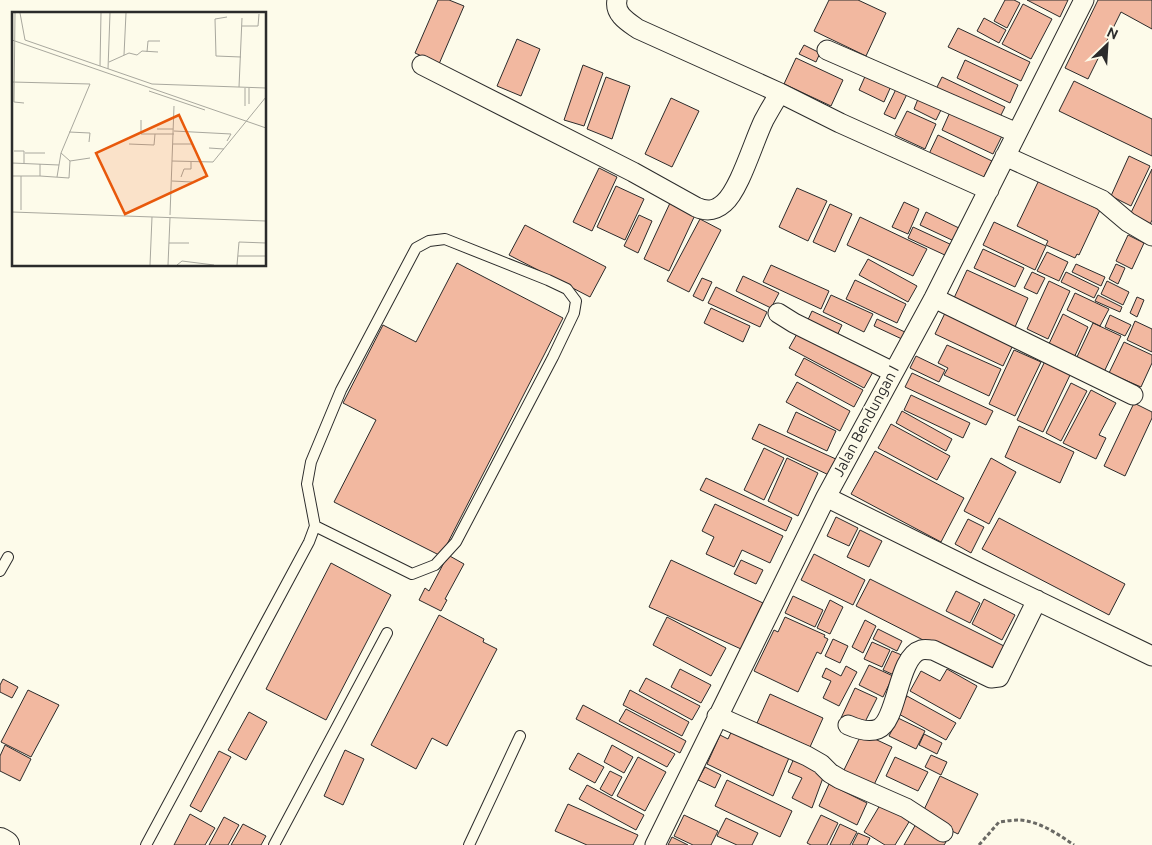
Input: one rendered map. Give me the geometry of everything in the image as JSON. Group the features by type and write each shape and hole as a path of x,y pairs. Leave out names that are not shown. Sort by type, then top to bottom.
{"highway":[{"path":"0,842 5,845"}],"street":[{"path":"617,0 618,11 624,19 638,29 989,190"},
{"name":"Jalan Bendungan I","path":"655,845 716,716 739,674 826,496 934,298 1084,0"},
{"path":"827,50 1017,133"},
{"path":"422,65 707,211 725,202 735,188 765,119 780,93"},
{"path":"1005,156 1102,200 1128,222 1152,236"},
{"path":"934,298 1133,394"},
{"path":"778,313 794,323 893,372"},
{"path":"826,496 1152,656"},
{"path":"848,725 862,730 873,730 882,727 890,713 901,679 912,656 923,649 933,650 991,678 999,677 1037,600"},
{"path":"716,716 807,756 821,764 840,780 906,808 943,832"}],"lane":[{"path":"146,845 309,542 315,526 307,484 311,462 341,390 416,248 429,241 445,239 548,280 566,290 576,302 574,313 456,542 435,565 412,574 315,526"},
{"path":"0,571 8,557"},
{"path":"274,845 387,634"},
{"path":"469,845 520,736"}],"path":[{"path":"979,845 999,822 1019,820 1036,824 1060,835 1074,845"}],"building":[{"path":"438,0 449,0 464,6 439,64 415,53"},
{"path":"829,0 858,0 886,13 866,56 814,31"},
{"path":"1005,0 1014,0 1020,3 1007,28 994,21"},
{"path":"1027,0 1068,0 1060,17"},
{"path":"1098,0 1152,0 1152,29 1121,12 1088,79 1065,68"},
{"path":"1023,4 1052,19 1031,59 1002,44"},
{"path":"984,18 1006,30 999,43 977,31"},
{"path":"958,28 1030,62 1021,81 948,47"},
{"path":"517,39 540,49 521,96 497,86"},
{"path":"804,45 820,53 816,62 799,54"},
{"path":"796,58 843,80 831,106 784,84"},
{"path":"965,60 1018,85 1010,103 957,78"},
{"path":"583,65 603,73 584,126 564,120"},
{"path":"867,72 892,84 884,102 859,90"},
{"path":"606,77 630,86 612,139 587,129"},
{"path":"942,77 1005,107 998,121 935,91"},
{"path":"1074,81 1152,119 1152,156 1059,111"},
{"path":"897,87 908,92 895,119 884,114"},
{"path":"671,98 699,111 672,167 645,154"},
{"path":"918,99 941,110 936,120 914,109"},
{"path":"907,111 936,124 925,149 895,135"},
{"path":"950,112 1002,136 993,154 942,130"},
{"path":"938,135 992,161 982,181 928,156"},
{"path":"1129,156 1150,166 1131,206 1111,196"},
{"path":"599,168 617,177 592,231 573,222"},
{"path":"1152,169 1152,220 1148,229 1128,219"},
{"path":"1039,180 1100,210 1079,255 1077,254 1075,258 1046,245 1048,241 1017,226"},
{"path":"616,186 644,199 625,240 597,227"},
{"path":"797,188 827,201 808,241 779,227"},
{"path":"904,202 919,209 908,234 892,227"},
{"path":"670,203 695,215 669,271 644,259"},
{"path":"830,204 852,214 835,252 813,242"},
{"path":"926,212 961,229 954,241 920,225"},
{"path":"639,215 652,221 638,253 624,246"},
{"path":"860,217 927,249 913,276 847,245"},
{"path":"700,219 721,230 689,292 667,281"},
{"path":"994,222 1046,246 1035,270 983,245"},
{"path":"525,225 606,267 590,297 509,255"},
{"path":"913,227 952,245 947,256 908,238"},
{"path":"1128,235 1144,243 1132,269 1116,261"},
{"path":"983,249 1024,268 1015,287 974,268"},
{"path":"1047,252 1068,262 1059,281 1037,271"},
{"path":"868,259 917,286 908,302 859,275"},
{"path":"457,263 563,318 441,556 334,502 376,420 343,403 383,325 416,342"},
{"path":"1076,264 1105,277 1101,286 1072,272"},
{"path":"1116,264 1125,268 1118,284 1109,279"},
{"path":"771,265 829,291 821,309 763,282"},
{"path":"967,270 1028,298 1015,327 954,298"},
{"path":"1032,272 1045,278 1037,294 1024,288"},
{"path":"1066,272 1099,288 1094,298 1061,282"},
{"path":"743,276 779,293 771,308 736,291"},
{"path":"702,278 712,282 703,301 693,296"},
{"path":"855,280 906,304 897,323 846,299"},
{"path":"1049,281 1070,291 1048,339 1027,329"},
{"path":"1107,281 1129,292 1123,305 1101,294"},
{"path":"716,287 767,312 760,327 708,303"},
{"path":"1075,293 1109,309 1100,326 1067,310"},
{"path":"831,295 873,314 864,332 823,312"},
{"path":"1098,295 1122,307 1120,312 1095,301"},
{"path":"1137,297 1144,300 1137,317 1130,313"},
{"path":"711,308 750,326 743,342 704,323"},
{"path":"812,311 842,325 836,338 806,324"},
{"path":"946,311 1014,343 1003,366 935,334"},
{"path":"1063,314 1088,327 1073,360 1047,348"},
{"path":"1110,315 1131,325 1125,336 1105,327"},
{"path":"877,319 907,333 904,340 874,326"},
{"path":"1135,321 1152,329 1152,352 1127,340"},
{"path":"1093,323 1121,336 1104,372 1076,359"},
{"path":"798,332 873,372 864,388 789,348"},
{"path":"1124,342 1152,355 1152,363 1141,387 1109,373"},
{"path":"947,345 1001,369 989,396 944,375 948,368 938,363"},
{"path":"1014,350 1041,362 1015,416 989,404"},
{"path":"916,356 945,370 939,382 910,368"},
{"path":"804,358 863,390 854,407 795,375"},
{"path":"1045,361 1071,373 1043,432 1017,420"},
{"path":"912,373 993,411 986,425 905,387"},
{"path":"797,382 850,411 840,431 786,402"},
{"path":"1071,383 1087,391 1061,441 1046,433"},
{"path":"1091,390 1116,403 1099,435 1106,438 1096,459 1063,443"},
{"path":"911,395 970,423 963,438 904,410"},
{"path":"1134,403 1152,412 1152,418 1125,476 1104,466"},
{"path":"902,411 952,439 946,451 896,423"},
{"path":"796,412 836,431 827,451 787,432"},
{"path":"759,424 838,460 831,476 752,439"},
{"path":"891,424 950,456 937,480 878,448"},
{"path":"1019,426 1074,452 1060,483 1005,457"},
{"path":"764,448 784,458 764,500 744,490"},
{"path":"875,451 964,498 941,542 851,494"},
{"path":"787,458 818,473 798,516 768,501"},
{"path":"991,458 1016,472 989,524 964,511"},
{"path":"706,478 792,518 786,531 700,490"},
{"path":"715,504 783,536 770,563 742,550 734,567 706,554 714,537 702,531"},
{"path":"836,517 858,528 849,546 827,536"},
{"path":"999,518 1125,584 1109,615 982,549"},
{"path":"968,519 984,527 971,553 955,544"},
{"path":"860,530 882,541 869,567 847,557"},
{"path":"814,554 865,580 853,605 801,580"},
{"path":"448,555 464,564 445,599 447,600 441,611 419,600 425,588 429,591"},
{"path":"671,560 763,603 741,649 649,607"},
{"path":"741,560 763,570 756,584 734,574"},
{"path":"331,563 391,595 326,720 266,689"},
{"path":"870,579 1010,649 996,677 856,606"},
{"path":"956,591 980,603 970,623 946,611"},
{"path":"793,596 823,610 815,627 785,613"},
{"path":"984,599 1015,615 1002,640 972,624"},
{"path":"830,600 843,607 830,634 817,628"},
{"path":"439,615 484,639 483,642 497,649 447,746 432,738 416,769 371,745"},
{"path":"667,617 726,648 711,676 653,645"},
{"path":"785,617 825,635 824,637 828,639 821,654 817,652 798,692 754,671 774,630 778,632"},
{"path":"865,620 876,626 863,653 852,647"},
{"path":"878,629 902,641 897,651 873,639"},
{"path":"833,639 848,646 840,663 825,656"},
{"path":"872,642 890,650 882,667 864,659"},
{"path":"892,651 904,656 894,675 883,670"},
{"path":"869,665 893,676 883,697 859,685"},
{"path":"846,666 857,672 839,706 823,698 831,681 822,677 826,668 841,676"},
{"path":"680,669 711,685 701,703 671,687"},
{"path":"947,669 977,686 960,719 910,691 921,671 940,681"},
{"path":"646,678 700,706 692,720 639,691"},
{"path":"3,679 18,687 12,698 0,692 0,685"},
{"path":"855,688 877,698 862,728 841,718"},
{"path":"28,690 59,705 31,757 1,742"},
{"path":"630,690 689,722 682,736 623,705"},
{"path":"770,694 823,718 810,747 757,723"},
{"path":"907,696 956,723 946,740 897,713"},
{"path":"583,705 675,754 667,767 576,719"},
{"path":"626,709 686,741 680,753 619,721"},
{"path":"249,712 267,722 246,760 228,750"},
{"path":"898,718 925,731 916,749 889,736"},
{"path":"734,726 791,753 773,796 707,764 720,735 728,739"},
{"path":"862,733 892,747 872,789 842,774"},
{"path":"924,734 942,743 937,754 919,745"},
{"path":"5,745 31,759 20,781 0,771 0,756"},
{"path":"612,745 633,757 624,773 604,762"},
{"path":"345,750 364,759 343,805 324,796"},
{"path":"219,751 231,757 201,812 190,806"},
{"path":"578,753 604,767 595,783 569,769"},
{"path":"931,755 947,762 941,775 925,767"},
{"path":"795,756 824,775 812,808 792,798 802,778 788,772"},
{"path":"638,757 666,772 645,811 617,796"},
{"path":"895,757 928,772 918,791 886,776"},
{"path":"705,767 721,775 715,788 698,780"},
{"path":"610,771 622,777 612,796 600,789"},
{"path":"940,776 978,794 958,834 921,816"},
{"path":"727,780 792,811 780,837 715,806"},
{"path":"829,784 867,803 857,825 819,806"},
{"path":"587,785 644,815 636,830 579,799"},
{"path":"883,800 912,817 895,845 885,845 864,832"},
{"path":"568,804 638,835 633,845 587,845 555,831"},
{"path":"190,814 215,828 205,845 174,845"},
{"path":"684,815 718,831 711,845 693,845 674,836"},
{"path":"821,815 838,823 827,845 811,845 807,843"},
{"path":"224,817 239,825 228,845 209,845"},
{"path":"726,818 758,833 752,845 737,845 717,836"},
{"path":"243,824 266,836 261,845 231,845"},
{"path":"840,824 857,832 850,845 830,845"},
{"path":"916,824 946,842 944,845 904,845"},
{"path":"858,833 870,838 867,845 852,845"},
{"path":"672,837 688,845 668,845"}]}
